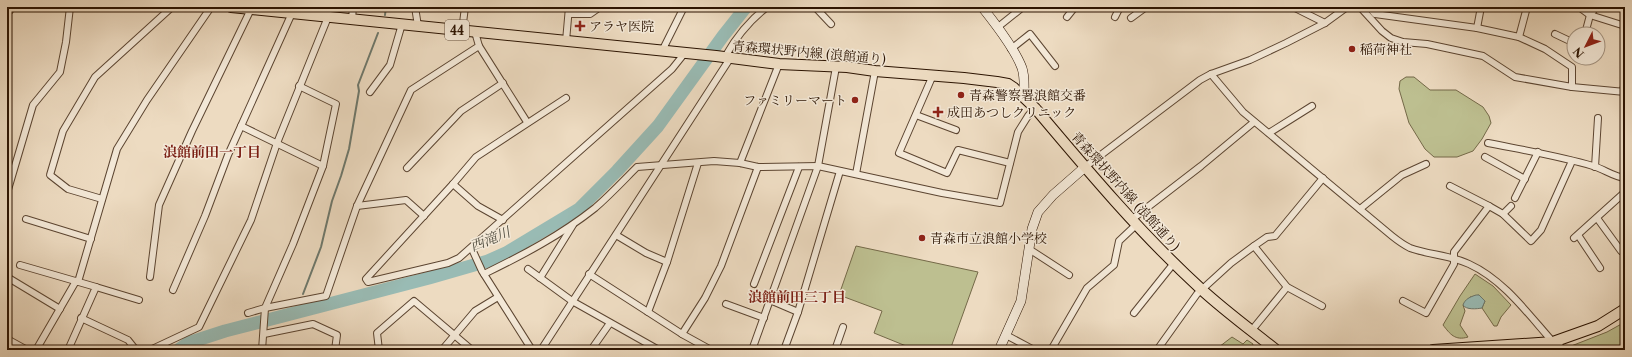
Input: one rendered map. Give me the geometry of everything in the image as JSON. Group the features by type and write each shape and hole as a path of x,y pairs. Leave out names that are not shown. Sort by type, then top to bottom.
{"main road":[{"name":"青森環状野内線 (浪館通り)","path":"231,7 724,57 779,64 836,67 964,78 1002,83 1014,88 1024,96 1133,222 1174,263 1202,290 1276,350"},
{"path":"1433,350 1553,342 1598,326 1625,309"}],"street":[{"path":"7,14 13,7"},
{"path":"7,193 33,105 60,72 66,42 70,7"},
{"path":"102,199 68,189 50,175 63,131 96,77 172,7"},
{"path":"36,350 77,282 91,240 117,149 147,100 211,7"},
{"path":"352,19 353,7"},
{"path":"415,7 418,26"},
{"path":"462,31 466,7"},
{"path":"566,41 569,10 590,14 600,7"},
{"path":"662,51 684,7"},
{"path":"541,350 660,165 738,35 767,7"},
{"path":"815,7 831,24"},
{"path":"982,7 998,27 1021,66 1024,78 1024,96"},
{"path":"998,27 1023,7"},
{"path":"1067,17 1075,7"},
{"path":"1114,17 1120,7"},
{"path":"1131,18 1146,7"},
{"path":"1293,7 1325,23"},
{"path":"999,350 1021,301 1032,229 1038,212 1053,195 1084,167 1200,80 1211,74 1250,60 1325,23 1347,7"},
{"path":"1360,7 1391,38 1403,42 1418,42 1477,54 1483,56 1515,76 1572,87 1624,92 1625,79"},
{"path":"1369,7 1375,14 1477,28 1519,37 1546,49 1572,67 1572,87"},
{"path":"1477,28 1482,7"},
{"path":"1519,37 1527,7"},
{"path":"1579,7 1590,15 1625,26"},
{"path":"1587,26 1590,15 1596,7"},
{"path":"150,278 159,205 192,131 252,8"},
{"path":"173,290 205,216 228,155 292,13"},
{"path":"150,350 199,327 250,220 277,143 328,17"},
{"path":"370,92 390,65 402,24"},
{"path":"475,32 479,46 527,122"},
{"path":"1011,49 1030,34 1055,66"},
{"path":"1555,34 1566,39"},
{"path":"248,313 265,311 326,296 357,206 411,90 479,46"},
{"path":"566,98 527,122 476,157 366,279 368,282 448,263 459,258 472,249 672,68 684,54"},
{"path":"740,163 779,64"},
{"path":"752,350 818,166 836,67"},
{"path":"856,174 875,71"},
{"path":"1211,74 1243,112 1254,122 1392,236 1409,247 1454,258 1470,265 1496,282 1516,300 1553,342 1562,350"},
{"path":"933,76 899,153 947,173 958,150 1010,163"},
{"path":"407,168 460,111 503,83"},
{"path":"262,350 265,311 293,244 322,166 336,104 300,86"},
{"path":"1269,133 1312,106"},
{"path":"483,273 540,246 575,222 604,200 637,167 698,164 714,161 740,163 758,168 818,166 942,193 1000,203 1018,132 1035,108"},
{"path":"916,115 956,130"},
{"path":"1595,166 1598,118"},
{"path":"1051,350 1087,288 1114,265 1118,241 1133,222 1254,122"},
{"path":"241,126 322,166"},
{"path":"1488,143 1538,152 1595,166 1625,179"},
{"path":"1515,198 1538,152"},
{"path":"1485,157 1525,179"},
{"path":"1450,186 1503,214 1531,241 1541,230 1572,161"},
{"path":"648,312 667,262 698,164"},
{"path":"1360,209 1402,175 1426,164"},
{"path":"754,284 799,167"},
{"path":"682,334 705,298 721,266 758,168"},
{"path":"784,350 798,312 840,171"},
{"path":"1157,350 1197,294 1231,263 1267,237 1275,236 1323,178"},
{"path":"453,184 478,206 503,220"},
{"path":"1600,268 1576,237 1625,192"},
{"path":"357,206 406,200 424,216"},
{"path":"1403,301 1426,313 1454,264 1454,252 1489,206"},
{"path":"1503,214 1511,206"},
{"path":"1597,218 1621,251"},
{"path":"26,219 91,240"},
{"path":"540,278 575,222"},
{"path":"616,235 646,253 667,262"},
{"path":"1254,246 1287,286 1322,306"},
{"path":"472,249 483,273 532,350"},
{"path":"1029,249 1069,275"},
{"path":"1134,313 1174,263"},
{"path":"20,265 139,300"},
{"path":"528,269 572,301 659,350"},
{"path":"589,274 682,334 711,350"},
{"path":"7,277 60,309"},
{"path":"1252,330 1287,286"},
{"path":"68,350 96,287"},
{"path":"442,350 475,311 498,297"},
{"path":"770,300 798,312"},
{"path":"380,350 377,333 414,301 472,350"},
{"path":"726,304 764,318"},
{"path":"81,318 128,340 136,350"},
{"path":"591,350 610,323"},
{"path":"264,331 313,324 336,335 335,350"},
{"path":"835,350 843,327"},
{"path":"1006,335 1034,350"},
{"path":"7,339 16,347 27,350"},
{"path":"644,350 649,344"}],"green space":[{"path":"1406,77 1414,77 1430,90 1456,90 1483,107 1489,116 1491,123 1473,151 1457,157 1434,157 1425,149 1409,123 1399,89 1400,81"},
{"path":"856,246 978,272 950,350 916,350 874,333 882,311 839,295"},
{"path":"1475,274 1493,286 1511,305 1501,317 1497,326 1494,326 1482,308 1485,301 1479,295 1470,297 1463,305 1465,311 1460,325 1468,337 1456,337 1453,336 1443,325"},
{"path":"1625,322 1625,350 1561,350 1607,332"},
{"path":"1232,337 1243,344 1247,340 1253,344 1251,350 1215,350"}],"water":[{"path":"1479,295 1485,301 1482,308 1475,309 1464,307 1463,305 1468,298"}],"waterway":[{"path":"385,15 386,7"},
{"name":"西滝川","path":"178,350 188,343 225,331 429,278 488,261 506,253 579,209 617,171 658,126 723,36 746,7"},
{"path":"303,294 321,247 332,201 349,149 359,91 358,85 378,33"},
{"name":"西滝川","path":"305,305 307,310"}],"place":[{"name":"アラヤ医院","path":"580,26"},
{"name":"稲荷神社","path":"1352,49"},
{"name":"青森警察署浪館交番","path":"961,95"},
{"name":"ファミリーマート","path":"855,100"},
{"name":"成田あつしクリニック","path":"938,112"},
{"name":"青森市立浪館小学校","path":"922,238"}],"district":[{"name":"浪館前田一丁目","path":"212,152"},
{"name":"浪館前田三丁目","path":"797,297"}]}
